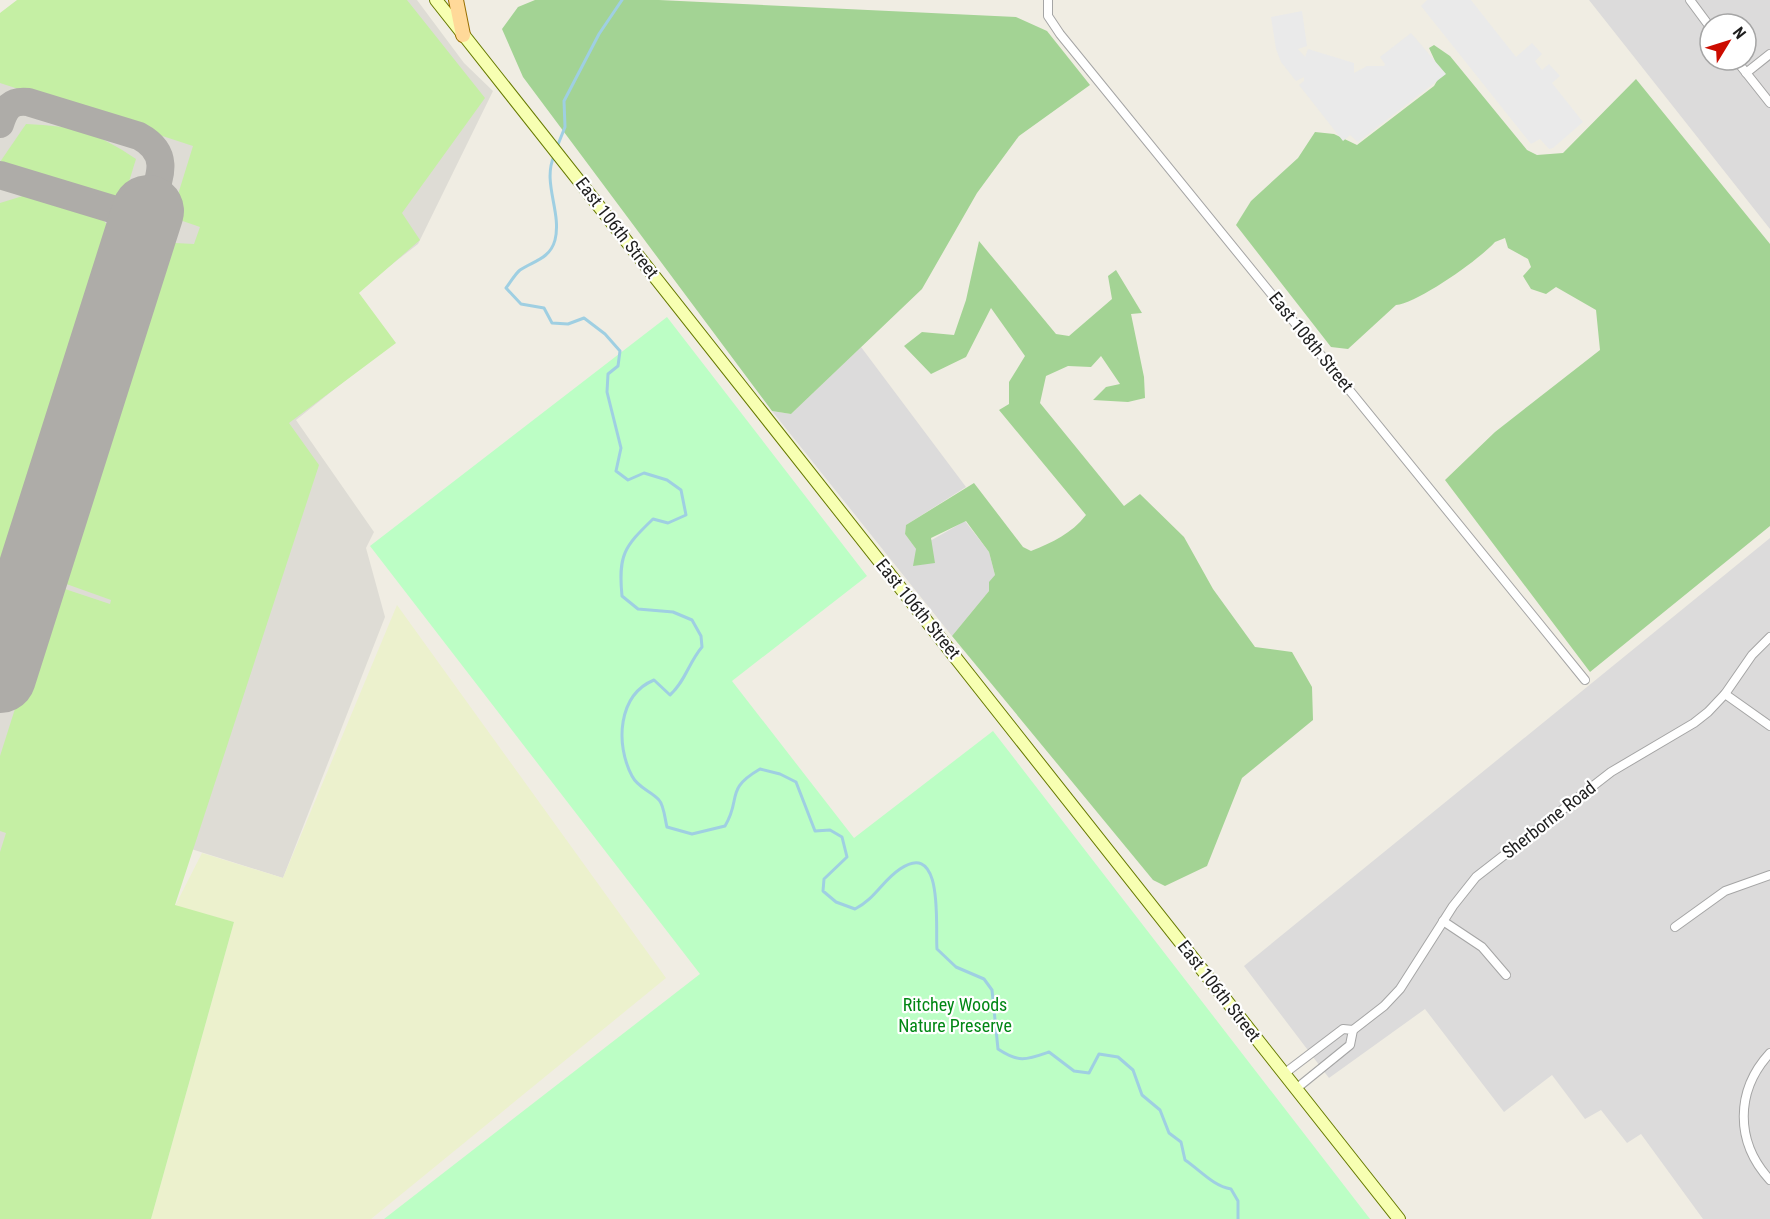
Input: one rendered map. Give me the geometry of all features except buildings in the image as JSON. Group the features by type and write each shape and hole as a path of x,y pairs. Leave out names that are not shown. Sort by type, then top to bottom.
{"main road":[{"name":"East 106th Street","path":"436,0 1399,1219"},
{"path":"456,0 463,35"}],"street":[{"name":"East 108th Street","path":"1048,0 1048,16 1060,34 1585,680"},
{"path":"1770,54 1746,73 1770,103"},
{"name":"Sherborne Road","path":"1297,1088 1350,1045 1353,1030 1393,997 1443,921 1476,878 1611,772 1694,723 1725,694 1752,655 1770,637"},
{"path":"1725,694 1770,726"},
{"path":"1675,927 1725,891 1770,875"},
{"path":"1443,921 1482,947 1506,975"},
{"name":"Sherborne Road","path":"1285,1073 1343,1029 1353,1030"},
{"path":"1770,1053 1749,1084 1743,1114 1750,1151 1770,1180"}],"shaded area":[{"path":"18,0 417,0 464,63 493,91 418,244 355,293 392,343 296,420 374,532 366,548 385,617 283,878 188,848 0,1219 0,14"},
{"path":"1427,0 1471,0 1516,57 1532,43 1542,54 1535,61 1542,70 1549,64 1560,76 1552,83 1583,122 1553,148 1549,149 1540,139 1531,144 1421,6"},
{"path":"1589,0 1770,0 1770,229"},
{"path":"1302,11 1307,46 1298,49 1305,57 1308,49 1354,63 1354,73 1367,66 1384,66 1380,57 1411,33 1446,74 1358,142 1350,135 1343,141 1299,85 1304,81 1304,77 1296,81 1281,62 1276,49 1271,17"},
{"path":"861,347 966,487 906,525 905,534 916,549 965,521 989,552 995,575 989,591 952,636 772,411 791,414"},
{"path":"1770,538 1770,1219 1703,1219 1641,1134 1627,1143 1601,1110 1585,1119 1552,1075 1504,1112 1425,1009 1329,1078 1244,966"}],"green space":[{"path":"17,0 407,0 485,98 402,213 420,240 359,293 396,343 289,423 319,465 175,905 234,922 151,1219 0,1219 0,852 6,833 0,831 0,756 53,589 56,586 110,604 111,600 58,581 57,577 159,254 175,243 194,244 200,227 171,217 193,146 0,83 0,13"},
{"path":"535,0 659,0 1016,17 1047,31 1090,85 1019,136 977,193 922,289 791,414 772,411 523,77 502,29 518,7"},
{"path":"1434,45 1450,56 1527,150 1537,155 1563,153 1636,79 1770,244 1770,526 1590,672 1445,480 1495,432 1600,350 1596,310 1556,287 1546,294 1531,289 1523,276 1531,267 1528,259 1508,248 1505,238 1495,242 1463,269 1433,289 1396,305 1348,349 1331,347 1236,225 1251,201 1298,158 1315,132 1334,134 1357,145 1434,86 1441,74 1429,48"},
{"path":"26,124 84,132 109,142 136,159 123,201 0,162"},
{"path":"26,195 98,214 109,227 112,241 0,594 0,203"},
{"path":"979,241 1056,334 1069,336 1112,299 1108,276 1116,270 1142,313 1131,314 1144,377 1145,398 1128,402 1093,400 1106,387 1120,384 1101,356 1091,367 1068,366 1046,376 1040,403 1124,506 1140,494 1184,537 1213,589 1255,647 1292,652 1312,687 1313,720 1242,778 1207,866 1165,886 1153,880 952,636 989,591 989,582 995,575 989,552 966,521 931,538 935,563 913,566 916,549 905,534 906,525 974,483 1023,547 1031,551 1061,537 1086,515 999,410 1009,404 1009,382 1025,356 991,308 966,357 931,374 904,346 922,332 954,335 966,300"},
{"name":"Ritchey Woods Nature Preserve","path":"667,317 867,576 732,681 854,838 993,731 1370,1219 384,1219 700,974 370,546"},
{"path":"397,605 666,978 371,1219 151,1219 234,922 175,906 202,853 283,878"}],"waterway":[{"path":"557,147 565,127 564,101 599,34 622,0"},
{"path":"554,156 550,177 556,219 553,246 540,259 520,270 506,288 521,304 544,308 552,323 568,324 584,318 605,334 620,351 618,366 608,374 607,392 621,448 616,471 628,480 644,473 667,480 681,490 686,515 668,523 653,519 629,545 622,561 622,596 638,609 673,612 692,620 701,636 702,647 680,684 670,695 654,680 642,687 633,697 623,722 622,736 623,750 632,776 661,802 667,827 692,834 725,826 738,789 749,776 760,769 780,774 796,782 815,831 830,830 842,837 847,857 824,879 823,891 836,902 855,909 868,900 900,869 914,863 924,866 931,876 935,890 937,949 956,967 984,979 992,990 998,1049 1023,1059 1049,1052 1074,1071 1089,1073 1099,1054 1118,1057 1133,1070 1142,1095 1160,1110 1169,1133 1181,1142 1185,1160 1212,1181 1231,1189 1238,1201 1238,1219"}],"taxiway":[{"path":"0,124 9,107 17,102 28,102 139,136 150,143 160,160 159,179 148,211"},
{"path":"0,175 145,219"}],"runway":[{"path":"0,677 148,211"}]}
